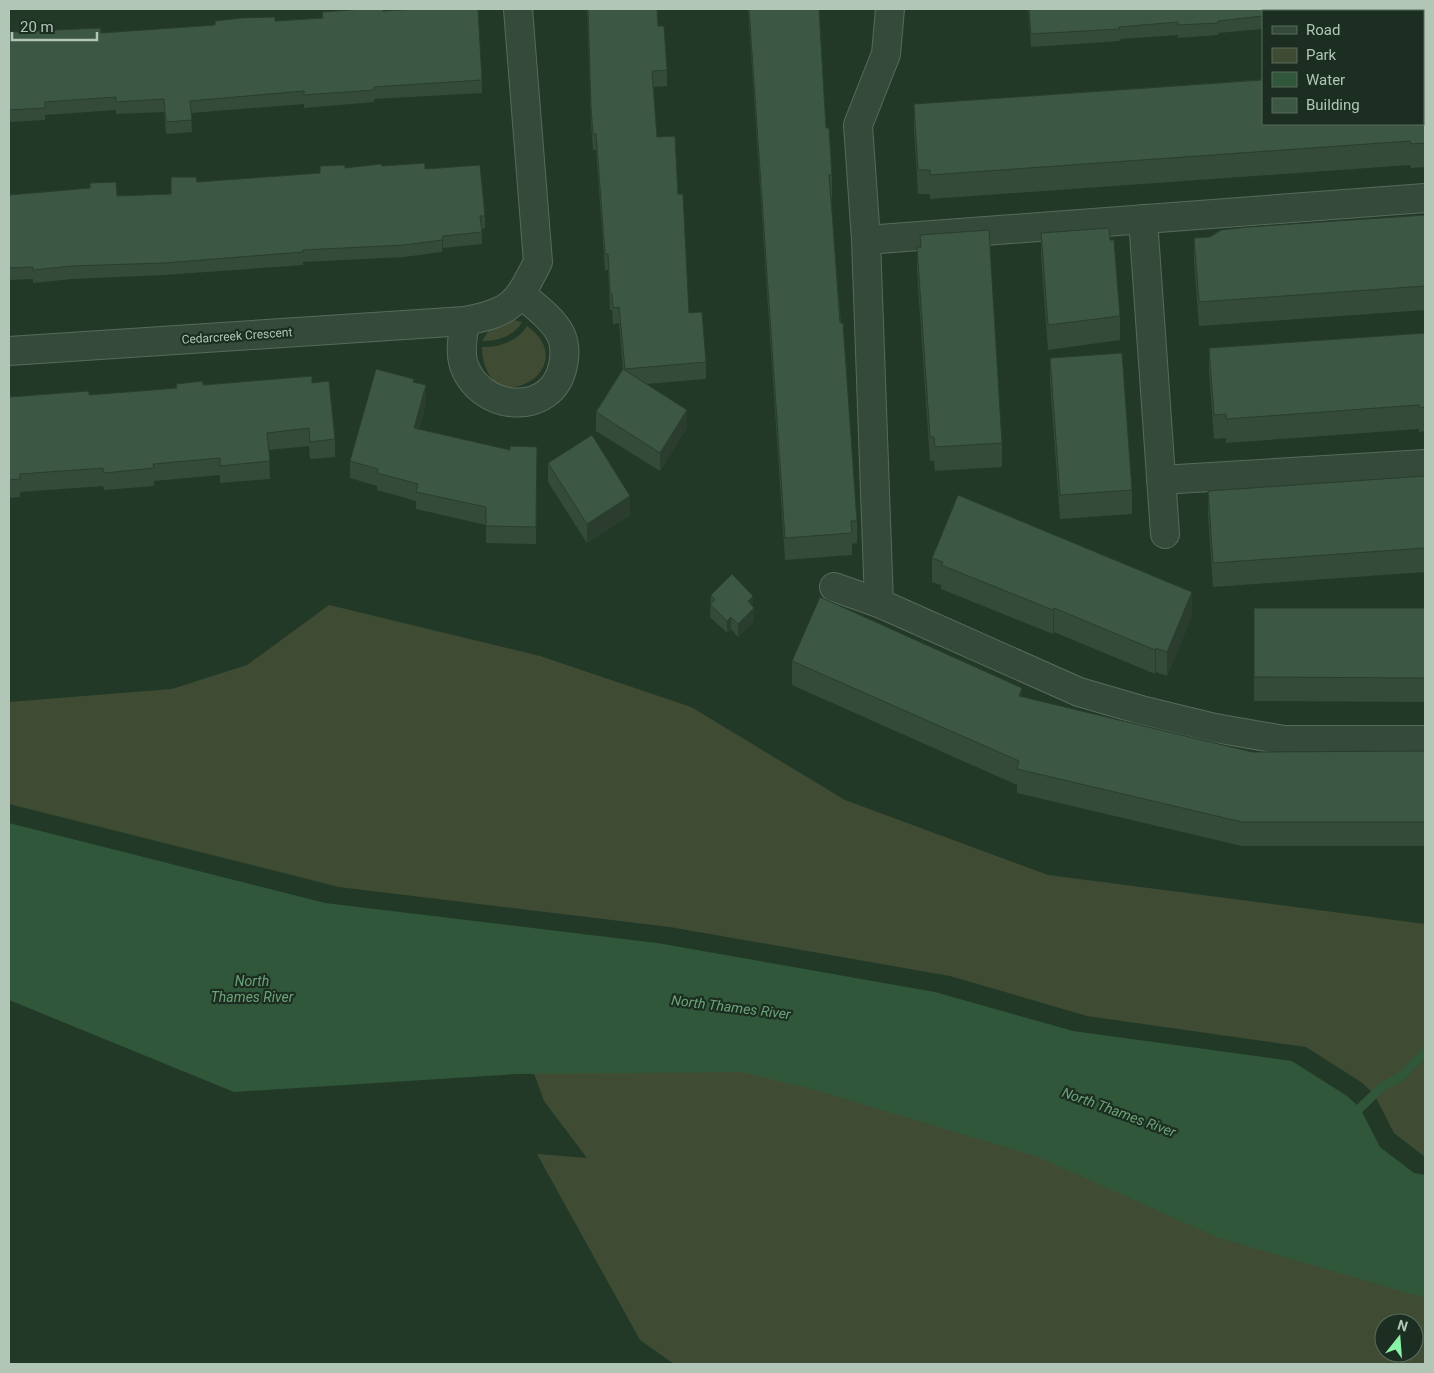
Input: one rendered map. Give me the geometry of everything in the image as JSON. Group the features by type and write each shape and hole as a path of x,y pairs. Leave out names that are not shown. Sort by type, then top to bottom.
{"street":[{"name":"Cedarcreek Crescent","path":"9,351 465,321 500,312 513,304 521,294 538,262 518,9"},
{"path":"879,603 866,240 858,125 886,54 890,9"},
{"path":"866,240 1425,198"},
{"path":"1143,219 1164,534"},
{"path":"465,321 461,348 463,362 470,379 483,393 499,401 515,403 536,398 554,387 561,376 564,348 561,336 553,324 521,294"},
{"path":"1161,480 1425,464"},
{"path":"834,586 879,603 1079,692 1141,710 1215,728 1284,740 1423,740"}],"green space":[{"path":"513,320 522,322 515,331 500,339 482,341 489,330"},
{"path":"527,326 542,343 546,359 540,373 528,383 513,387 498,384 487,371 482,347 501,345 513,340"},
{"path":"329,605 540,656 691,707 845,800 1048,875 1425,924 1425,1157 1394,1133 1374,1094 1361,1082 1306,1047 1087,1016 950,976 670,927 339,887 9,804 9,702 172,689 247,665"},
{"path":"754,1064 825,1080 1425,1286 1425,1364 674,1364 640,1340 537,1154 587,1158 544,1101 531,1065"}],"water":[{"name":"North Thames River","path":"9,823 325,903 657,943 935,992 1073,1031 1292,1061 1347,1096 1360,1108 1380,1147 1414,1173 1425,1175 1425,1298 1219,1238 1038,1157 812,1089 741,1072 517,1074 234,1092 9,1000"}],"building":[{"path":"383,9 383,11 478,9 482,80 374,87 374,90 304,95 304,91 190,101 192,120 166,122 164,99 116,102 116,97 45,102 45,108 9,110 9,32 100,28 101,33 215,25 215,21 241,18 275,17 275,21 323,18 322,12"},
{"path":"588,9 657,9 658,26 664,26 667,70 652,71 657,137 675,136 678,194 683,194 689,313 702,312 706,362 625,369 619,307 613,308 612,294 610,293 608,254 605,254 596,134 593,134 591,107"},
{"path":"749,9 819,9 826,128 829,128 832,175 829,175 840,323 843,323 857,521 851,521 852,533 785,538"},
{"path":"1029,9 1377,9 1262,10 1262,16 1218,21 1218,23 1178,25 1178,22 1119,27 1120,29 1031,34"},
{"path":"1424,68 1425,143 1411,144 1410,141 930,175 930,170 918,170 914,104 1262,80 1262,125 1424,125"},
{"path":"425,163 425,169 480,165 485,216 480,216 482,232 443,236 442,240 404,245 303,250 303,252 164,263 72,266 33,270 33,267 9,268 9,195 90,188 90,183 116,182 117,196 171,194 171,177 196,177 197,182 320,173 320,166 345,165 345,168 381,164 382,166"},
{"path":"1425,215 1425,286 1199,302 1194,238 1210,237 1221,230 1248,227"},
{"path":"1109,228 1110,240 1114,240 1120,316 1048,325 1041,233"},
{"path":"989,230 1002,443 935,447 934,437 930,437 917,247 921,247 920,235"},
{"path":"1425,333 1425,407 1419,408 1419,405 1226,419 1226,414 1214,415 1209,348"},
{"path":"1122,353 1132,490 1060,495 1050,358"},
{"path":"376,369 414,379 413,382 426,385 414,428 510,450 510,446 537,447 536,527 486,526 486,507 416,492 418,484 377,473 378,469 350,461"},
{"path":"623,369 687,410 660,453 596,412"},
{"path":"312,376 312,383 329,381 335,439 310,442 309,428 267,433 270,461 220,466 220,458 153,464 154,468 104,473 103,468 20,474 20,479 9,480 9,397 89,391 89,395 177,388 176,384 203,381 203,385"},
{"path":"592,435 630,496 587,524 548,463"},
{"path":"1425,476 1425,548 1213,563 1208,491"},
{"path":"958,495 1192,592 1167,652 1156,648 1155,650 1054,608 1053,610 941,565 943,562 932,558"},
{"path":"732,574 753,596 748,601 754,608 738,624 731,617 727,621 710,604 715,600 711,595"},
{"path":"820,597 1022,688 1019,696 1252,752 1425,751 1425,822 1242,822 1017,769 1019,761 792,661"},
{"path":"1254,608 1425,608 1425,678 1254,677"}],"waterway":[{"path":"1360,1108 1383,1086 1400,1077 1425,1052"}]}
